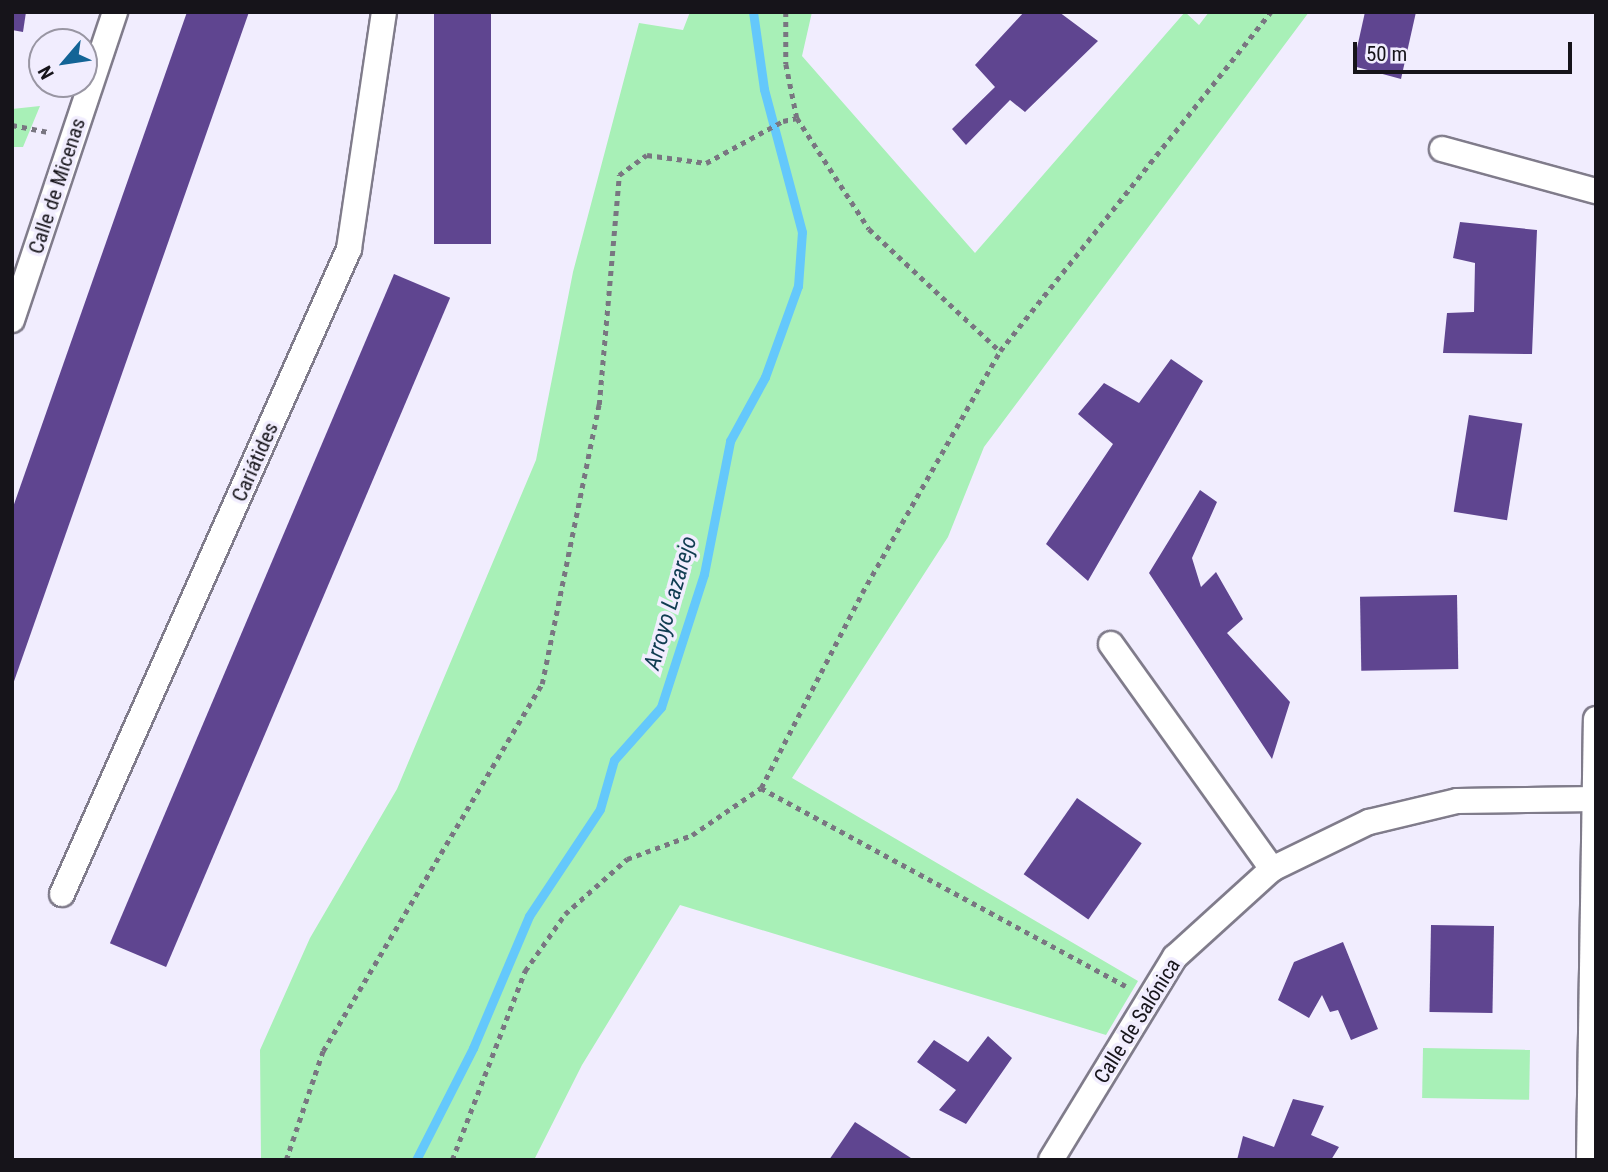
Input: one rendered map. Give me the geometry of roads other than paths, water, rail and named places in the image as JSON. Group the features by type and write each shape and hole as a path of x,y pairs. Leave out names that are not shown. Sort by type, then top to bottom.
{"street":[{"name":"Calle de Micenas","path":"12,320 115,12"},
{"name":"Cariátides","path":"62,894 349,249 384,12"},
{"path":"1442,149 1596,191"},
{"path":"1111,644 1272,869"},
{"path":"1589,1160 1596,719"},
{"name":"Calle de Salónica","path":"1051,1160 1174,957 1272,869 1369,822 1457,801 1594,799"}],"waterway":[{"name":"Arroyo Lazarejo","path":"416,1160 473,1048 529,916 600,809 614,760 661,707 704,574 730,441 765,377 798,286 802,232 764,89 753,12"}]}
